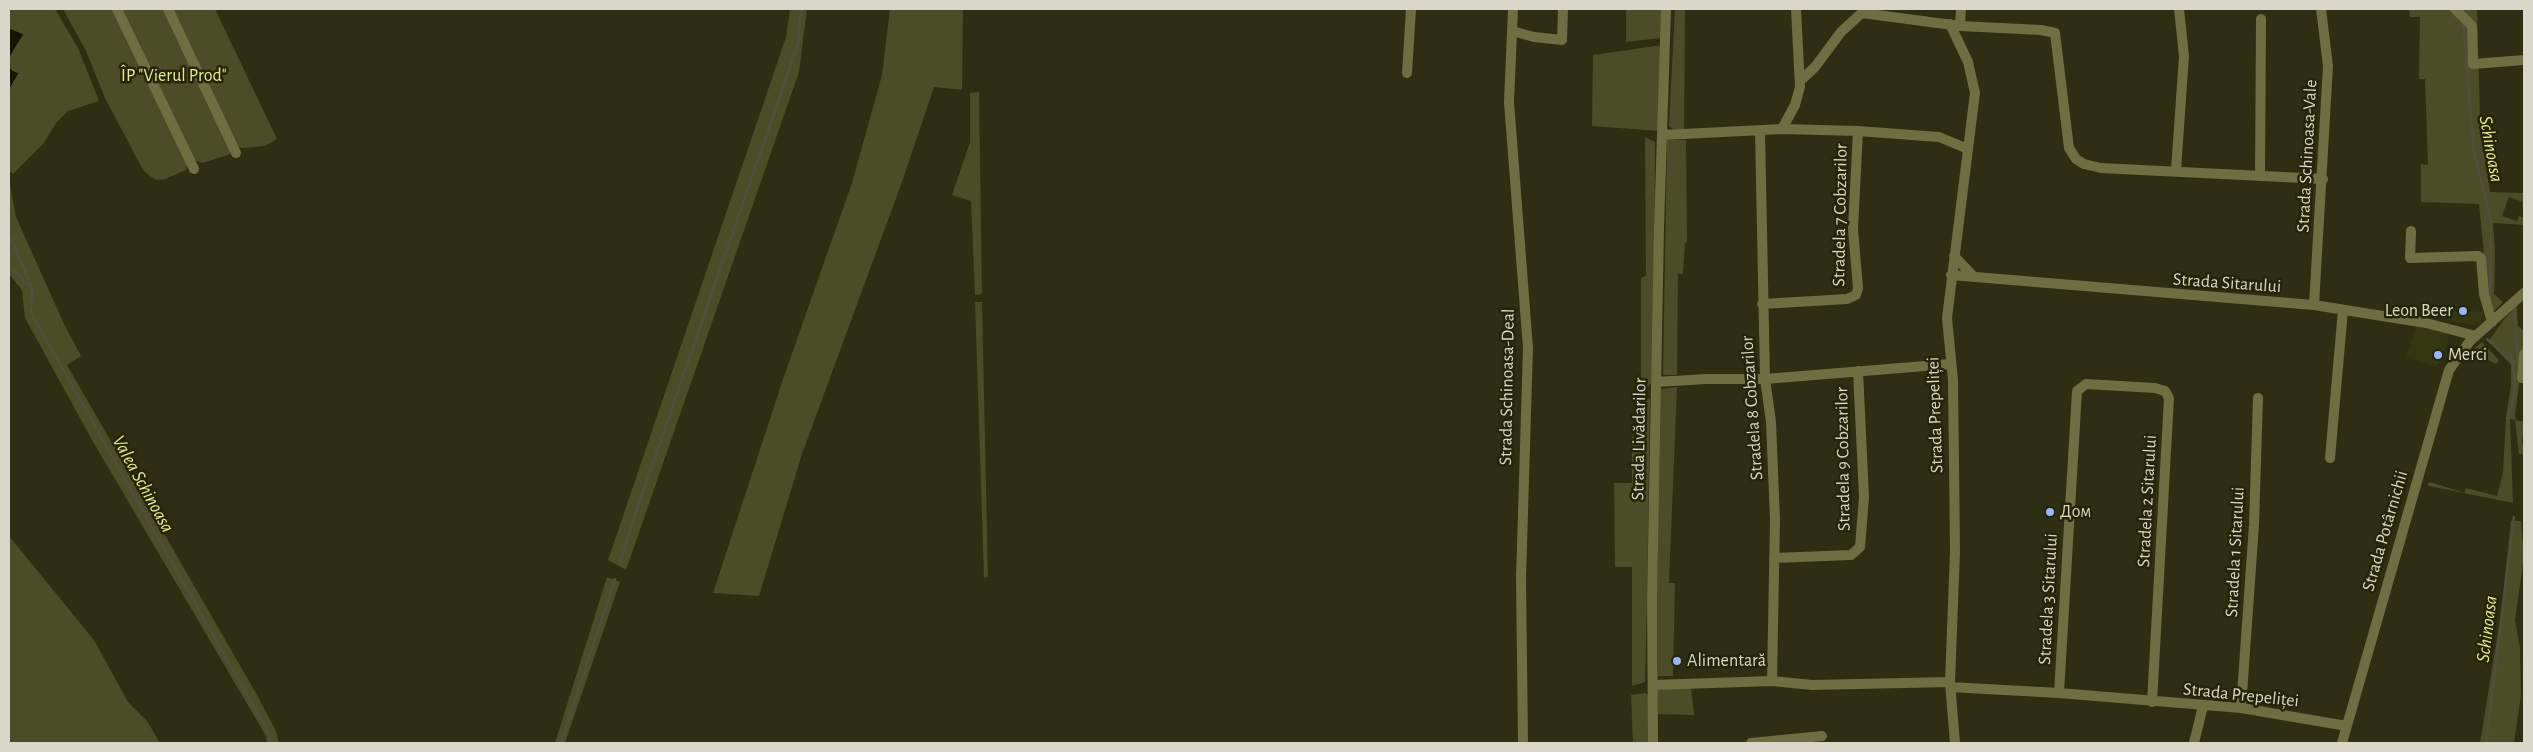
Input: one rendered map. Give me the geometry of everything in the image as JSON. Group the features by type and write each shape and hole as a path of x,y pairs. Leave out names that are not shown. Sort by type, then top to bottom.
{"street":[{"path":"118,9 194,169"},
{"path":"168,9 236,153"},
{"path":"1407,73 1411,9"},
{"name":"Strada Schinoasa-Deal","path":"1513,9 1509,102 1519,251 1528,348 1521,578 1523,743"},
{"path":"1512,31 1534,37 1562,40 1563,9"},
{"name":"Strada Livădarilor","path":"1653,743 1652,601 1666,9"},
{"path":"1782,129 1794,105 1800,81 1796,9"},
{"name":"Strada Prepeliței","path":"1955,743 1950,685 1955,551 1953,380 1947,318 1975,93 1968,62 1955,25 1961,9"},
{"path":"2176,170 2184,56 2179,9"},
{"name":"Strada Schinoasa-Vale","path":"2314,305 2323,179 2328,66 2321,9"},
{"path":"1800,81 1815,68 1841,32 1864,11 1955,25 2041,30 2055,33 2069,148 2076,159 2084,164 2101,168 2176,170 2323,179"},
{"path":"2460,15 2472,26 2473,64 2524,60"},
{"path":"2260,176 2261,19"},
{"path":"1663,135 1782,129 1858,130 1939,137 1968,148"},
{"name":"Stradela 7 Cobzarilor","path":"1762,304 1847,299 1856,296 1858,288 1853,229 1858,130"},
{"name":"Stradela 8 Cobzarilor","path":"1760,131 1765,379 1772,431 1776,520 1772,681"},
{"path":"2411,231 2410,258 2478,256 2481,258 2484,294 2492,322"},
{"path":"1954,256 1974,276"},
{"name":"Strada Sitarului","path":"1951,276 1959,278 1974,276 2069,287 2314,305 2426,322 2476,336"},
{"name":"Strada Potârnichii","path":"2342,743 2443,387 2453,362 2476,336 2524,293"},
{"path":"2330,458 2343,310"},
{"path":"2522,378 2524,354"},
{"path":"1656,382 1707,378 1765,379 1950,364"},
{"name":"Stradela 9 Cobzarilor","path":"1774,558 1851,555 1860,547 1864,497 1858,371"},
{"name":"Stradela 2 Sitarului","path":"2078,388 2086,384 2155,388 2165,391 2169,398 2152,702"},
{"name":"Stradela 3 Sitarului","path":"2059,693 2076,395 2078,388"},
{"name":"Stradela 1 Sitarului","path":"2241,708 2254,525 2258,398"},
{"name":"Strada Prepeliței","path":"1653,684 1772,681 1812,685 1950,685 2241,708 2347,726"},
{"path":"2194,743 2203,706"},
{"path":"1751,743 1822,736"}],"shaded area":[{"path":"9,28 24,34 11,55 9,66"},
{"path":"9,66 12,70 19,73 9,90"},
{"path":"2483,311 2485,319 2473,325 2448,320 2448,312"},
{"path":"2416,325 2448,334 2449,339 2437,367 2406,358"}],"green space":[{"path":"9,9 55,9 78,48 99,101 68,111 57,122 43,144 13,174 9,171 9,90 13,86 10,61 14,48 24,34 9,28"},
{"name":"ÎP \"Vierul Prod\"","path":"63,9 215,9 277,139 265,146 241,148 237,146 228,155 202,163 197,161 187,164 186,170 165,179 157,180 150,176 143,170 105,98 86,51"},
{"path":"790,9 807,9 799,72 626,570 608,560 786,37"},
{"path":"890,9 963,9 962,90 934,87 902,182 802,454 759,596 713,593 783,379 852,183 882,75"},
{"path":"1626,9 1662,9 1661,38 1626,42"},
{"path":"1675,9 1685,9 1684,130 1675,131 1669,126"},
{"path":"2409,9 2477,9 2480,120 2490,192 2524,193 2524,208 2522,207 2523,202 2509,197 2502,216 2517,221 2519,216 2524,218 2524,225 2493,223 2495,252 2494,294 2503,302 2493,312 2488,295 2479,204 2421,202 2421,164 2428,165 2425,79 2419,79 2420,17 2410,17"},
{"path":"1662,45 1658,131 1592,126 1593,55"},
{"path":"979,92 982,294 975,295 971,201 952,195 970,142 970,93"},
{"path":"1645,137 1655,142 1654,333 1651,383 1648,387 1641,387 1641,278 1646,276"},
{"path":"1667,140 1686,140 1687,242 1685,243 1683,274 1678,274 1677,375 1663,375"},
{"path":"9,179 16,217 64,324 81,356 67,365 257,695 276,731 279,743 267,743 266,736 92,440 25,318 22,290 9,274"},
{"path":"975,302 982,302 988,577 984,578"},
{"path":"2519,304 2517,307 2518,326 2524,331 2524,347 2515,415 2516,420 2524,422 2522,443 2524,450 2523,454 2519,454 2515,420 2510,419 2513,503 2429,486 2427,484 2430,482 2465,493 2466,488 2497,496 2503,473 2506,416 2511,386 2511,365 2489,341 2504,319"},
{"path":"2482,342 2499,360 2496,364 2482,357 2480,360 2467,355"},
{"path":"1677,387 1669,583 1675,583 1673,676 1658,676 1657,589 1661,389"},
{"path":"1639,394 1646,396 1650,400 1645,682 1632,686 1632,567 1615,567 1614,483 1632,483 1632,437 1640,436"},
{"path":"2511,521 2521,521 2524,557 2515,620 2520,648 2521,695 2514,743 2480,743 2501,613"},
{"path":"9,536 94,640 128,702 147,721 160,743 9,743"},
{"path":"607,577 620,582 565,743 555,743"},
{"path":"1691,687 1694,715 1657,714 1657,688"},
{"path":"1645,693 1649,695 1650,743 1633,743 1631,695"}],"waterway":[{"path":"620,563 798,44 801,9"},
{"name":"Schinoasa","path":"2463,20 2474,153 2491,220 2490,294"},
{"name":"Valea Schinoasa","path":"9,233 32,288 31,313 269,734 271,743"},
{"path":"9,266 29,286"},
{"path":"2487,339 2513,363 2518,359 2514,310"},
{"name":"Schinoasa","path":"2508,419 2516,387 2511,355"},
{"name":"Schinoasa","path":"2486,743 2514,517"},
{"path":"561,743 615,579"}],"place":[{"name":"Leon Beer","path":"2463,311"},
{"name":"Merci","path":"2438,355"},
{"name":"Дом","path":"2050,512"},
{"name":"Alimentară","path":"1677,661"}]}
